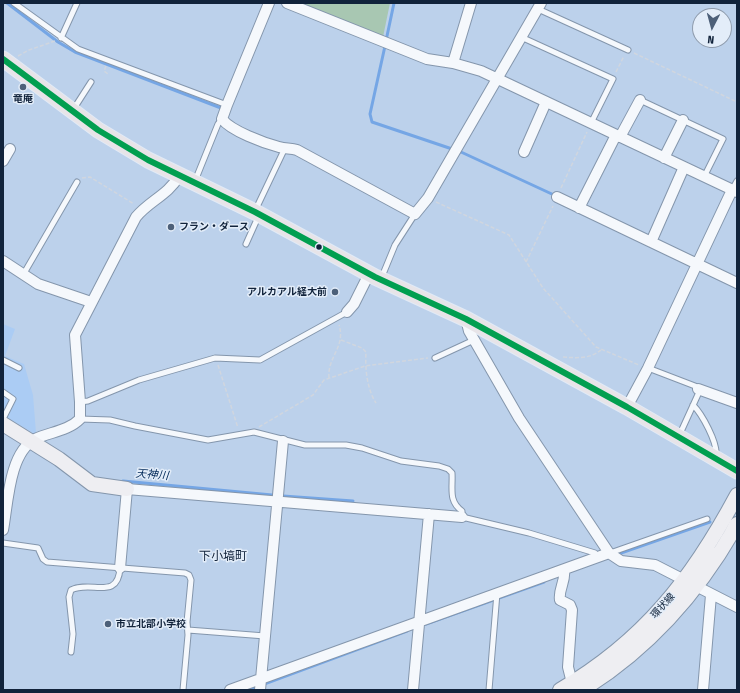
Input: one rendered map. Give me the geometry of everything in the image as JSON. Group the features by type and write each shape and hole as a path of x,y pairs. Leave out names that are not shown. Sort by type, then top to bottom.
{"main road":[{"path":"8,59 73,111 117,142 194,184 257,213 375,277 466,319 627,407 737,471"}],"street":[{"path":"269,3 222,119 232,128 285,148 297,150 415,214 428,198 540,6"},
{"path":"287,3 427,59 453,63 497,78 735,191 697,263 648,368 627,407"},
{"path":"453,63 471,3"},
{"path":"580,208 618,136 640,100"},
{"path":"524,152 546,102"},
{"path":"664,158 683,120"},
{"path":"3,161 10,149"},
{"path":"651,242 684,167"},
{"path":"3,530 7,480 15,463 27,445 75,425 80,419 75,335 90,302 129,226 142,210 162,196 174,185 179,176"},
{"path":"557,197 737,283"},
{"path":"3,261 38,284 90,302"},
{"path":"347,312 375,277"},
{"path":"466,319 467,326 474,340 519,418 609,553 621,560 655,565 737,607"},
{"path":"699,389 737,404"},
{"path":"3,424 32,442 92,484 126,489 462,516"},
{"path":"260,690 282,441"},
{"path":"120,568 126,489"},
{"name":"環状線","path":"691,584 705,552 737,495"},
{"path":"413,690 429,514"},
{"name":"環状線","path":"571,688 609,672 651,637 737,524"},
{"path":"230,690 609,553"},
{"path":"564,570 565,577 559,596 560,600 570,605 572,610 568,667 571,688"},
{"path":"703,690 711,595"}],"lane":[{"path":"14,3 61,38 91,55 227,106"},
{"path":"61,38 77,3"},
{"path":"540,6 628,50"},
{"path":"521,37 613,79 591,123"},
{"path":"73,111 91,82"},
{"path":"640,100 723,139 704,177"},
{"path":"194,184 218,124 222,119"},
{"path":"246,244 257,213 285,148"},
{"path":"735,191 737,181"},
{"path":"23,275 77,182"},
{"path":"375,277 415,214"},
{"path":"80,402 88,401 139,380 215,358 260,360 347,312"},
{"path":"435,358 474,340"},
{"path":"3,360 19,368"},
{"path":"648,368 695,386 699,389 678,437"},
{"path":"3,392 13,399 3,419"},
{"path":"693,405 698,410 714,442 717,452 716,459"},
{"path":"80,419 110,420 208,440 254,432 282,441 305,446 346,445 362,448 402,461 430,464 448,469 452,473 452,498 454,504 462,511 462,516 529,533 595,553 597,557"},
{"path":"609,553 707,519"},
{"path":"3,543 38,548 43,560 47,562 185,573 189,575 191,580 187,622 188,630 182,690"},
{"path":"71,652 73,634 69,597 71,590 78,587 110,587 116,584 119,577 120,568"},
{"path":"489,690 497,593"},
{"path":"188,630 265,636"}],"path":[{"path":"8,59 54,42"},
{"path":"613,79 628,50 737,102"},
{"path":"105,67 104,71 108,74"},
{"path":"77,182 82,178 90,177 118,193 142,210"},
{"path":"428,198 509,235 543,288 596,347 648,368"},
{"path":"329,378 330,365 342,335 337,317"},
{"path":"341,340 362,348 366,352 365,366 371,396 376,403"},
{"path":"542,361 550,357 581,358 596,354 602,349"},
{"path":"215,358 240,434"},
{"path":"254,432 262,425 313,395 324,380 365,366 435,358"}],"shaded area":[{"path":"3,324 15,329 5,356 24,364 33,395 36,433 33,433 13,421 12,424 3,419"}],"green space":[{"path":"298,3 390,3 383,37"}],"waterway":[{"path":"7,3 58,42 75,52 221,108"},
{"path":"387,36 394,3"},
{"path":"385,46 370,114 372,122 461,152 554,195"},
{"name":"天神川","path":"123,481 272,495"},
{"name":"天神川","path":"283,496 353,501"},
{"path":"621,553 710,522"},
{"path":"426,624 544,582"},
{"path":"248,690 407,631"}],"transit line":[{"path":"3,59 98,130 148,160 255,212 375,277 466,319 627,407 737,471"}],"place":[{"name":"竜庵","path":"23,87"},
{"name":"フラン・ダース","path":"171,227"},
{"name":"アルカアル経大前","path":"335,292"},
{"name":"市立北部小学校","path":"108,624"}],"district":[{"name":"下小塙町","path":"223,557"}]}
